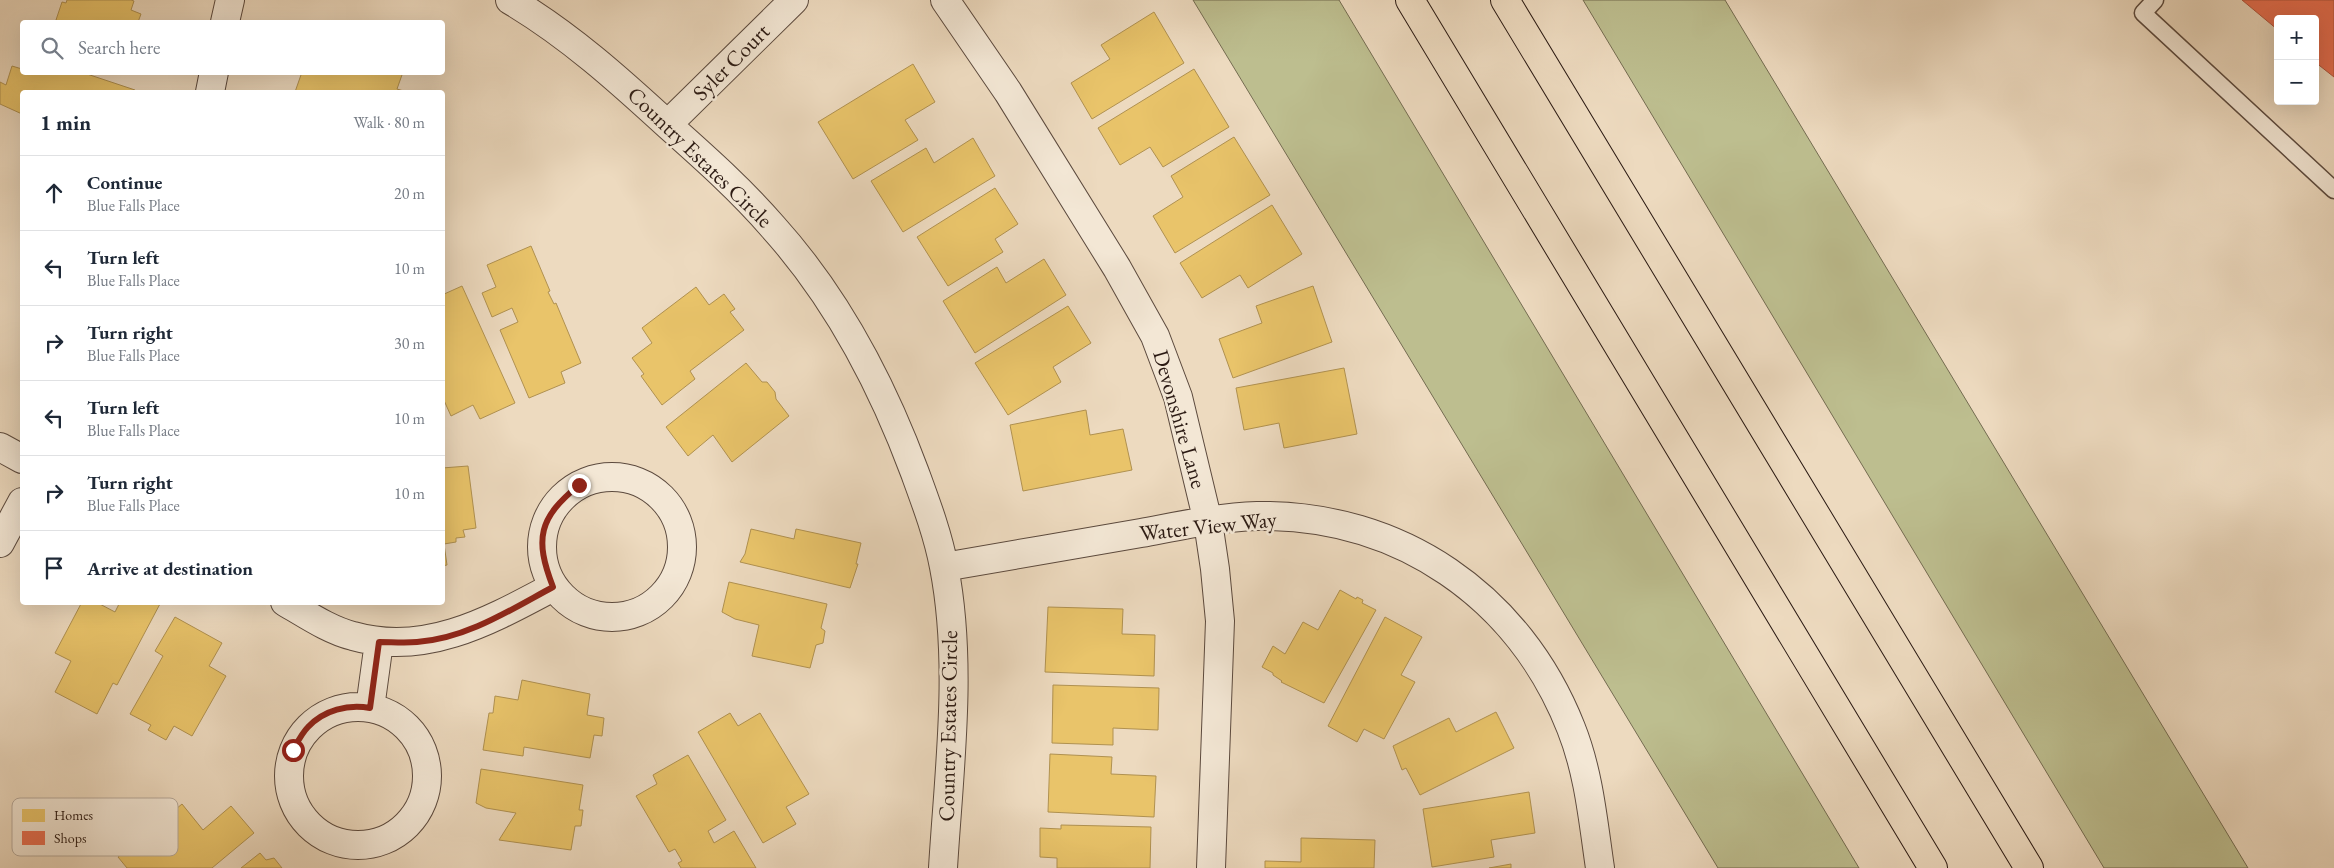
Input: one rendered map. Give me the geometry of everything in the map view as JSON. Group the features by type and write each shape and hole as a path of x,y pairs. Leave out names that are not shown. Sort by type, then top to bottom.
{"highway":[{"path":"1410,0 1933,868"},
{"path":"1505,0 2028,868"}],"street":[{"path":"225,20 230,0"},
{"name":"Country Estates Circle","path":"510,0 574,42 731,182 775,228 826,293 864,357 898,427 926,502 944,567 951,626 952,700 943,868"},
{"name":"Syler Court","path":"668,124 794,0"},
{"name":"Devonshire Lane","path":"944,0 1018,108 1117,268 1155,336 1178,397 1208,522 1216,569 1220,621 1211,868"},
{"path":"210,90 213,75"},
{"path":"0,447 20,459"},
{"path":"607,477 636,480 662,496 678,520 683,550 676,578 658,601 632,615 602,617 575,607 553,587 542,559 543,530 557,504 579,485 607,477"},
{"path":"0,543 20,506"},
{"name":"Water View Way","path":"944,567 1208,522 1256,516 1307,518 1354,528 1394,542 1438,564 1485,599 1519,636 1551,682 1572,729 1588,782 1600,868"},
{"path":"291,605 351,636 379,642 419,642 455,634 494,618 553,587"},
{"path":"370,708 379,642"},
{"path":"357,706 370,708 384,710 407,725 423,748 428,774 424,802 409,824 386,840 359,846 332,841 309,826 294,804 288,777 293,750 308,727 330,711 357,706"}],"lane":[{"path":"2154,0 2143,13 2334,190"}],"green space":[{"path":"1193,0 1339,0 1859,868 1718,868"},
{"path":"1583,0 1725,0 2248,868 2104,868"}],"building: Homes":[{"path":"67,0 131,0 134,1 131,10 141,14 139,20 56,20 62,2 66,3"},
{"path":"1154,12 1184,63 1092,119 1071,83 1110,59 1101,45"},
{"path":"913,64 935,102 905,120 918,140 853,179 818,122"},
{"path":"12,66 20,68 20,75 90,75 135,90 20,90 20,113 0,104 0,82 6,85"},
{"path":"1194,69 1229,127 1163,167 1150,147 1120,165 1098,128"},
{"path":"301,75 402,75 397,89 400,90 296,90"},
{"path":"1234,137 1270,195 1175,253 1153,216 1183,197 1171,176"},
{"path":"973,138 995,176 903,232 871,181 926,148 934,163"},
{"path":"995,188 1018,224 995,239 1003,252 948,286 917,237"},
{"path":"1272,205 1302,254 1248,288 1240,275 1202,298 1180,263"},
{"path":"531,246 550,291 548,292 554,304 556,303 581,363 561,372 565,383 529,398 500,330 518,322 512,308 492,317 482,293 496,287 487,265"},
{"path":"1044,259 1066,295 975,353 943,301 997,267 1006,283"},
{"path":"462,286 515,403 480,419 473,405 451,416 445,403 445,294"},
{"path":"1313,286 1332,342 1233,378 1219,339 1262,323 1256,306"},
{"path":"696,287 709,305 724,294 735,309 730,312 744,330 690,371 695,379 662,405 641,376 644,374 632,358 652,343 642,328"},
{"path":"1068,306 1091,343 1053,367 1061,382 1008,415 975,363"},
{"path":"746,363 762,382 767,382 775,392 776,399 789,416 732,462 713,435 688,456 666,427"},
{"path":"1344,368 1357,434 1284,448 1279,423 1244,430 1236,388"},
{"path":"1086,410 1090,435 1123,429 1132,470 1023,491 1010,425"},
{"path":"468,466 476,528 463,530 465,537 456,538 456,542 445,544 445,468"},
{"path":"751,529 794,539 796,529 861,543 856,564 858,564 850,588 740,562 745,554"},
{"path":"729,582 827,604 821,628 825,631 823,643 816,645 810,668 752,656 759,625 735,619 722,612"},
{"path":"1340,590 1356,599 1357,597 1363,600 1362,603 1376,610 1324,703 1281,682 1273,673 1262,667 1273,646 1285,654 1303,622 1318,630"},
{"path":"80,605 102,605 115,612 118,605 159,605 117,685 113,683 97,714 55,692 71,661 55,653"},
{"path":"1048,607 1123,609 1122,634 1155,635 1154,676 1045,672"},
{"path":"175,617 222,643 209,666 226,676 192,736 174,726 166,740 148,730 151,725 130,714 163,656 155,651"},
{"path":"1385,617 1422,637 1401,675 1415,682 1384,739 1364,729 1357,742 1328,726"},
{"path":"522,680 590,694 587,715 604,718 602,736 594,735 590,758 524,747 523,756 483,750 489,713 493,713 495,696 518,700"},
{"path":"1053,685 1159,688 1158,730 1113,728 1113,745 1052,743"},
{"path":"1496,712 1514,748 1420,795 1406,768 1402,770 1393,746 1449,718 1456,732"},
{"path":"730,713 738,726 760,713 809,794 786,807 796,824 763,843 698,732"},
{"path":"1050,754 1112,757 1111,774 1156,776 1154,817 1048,812"},
{"path":"688,755 726,820 708,831 714,843 734,831 756,868 681,868 678,863 682,861 675,849 669,852 636,796 657,784 653,775"},
{"path":"481,769 583,785 579,810 583,810 581,826 575,826 571,850 499,840 516,813 486,808 476,803"},
{"path":"1529,792 1535,833 1491,840 1494,857 1432,867 1423,809"},
{"path":"182,804 203,830 231,806 254,833 212,868 127,868 118,857 119,856 178,856 178,807"},
{"path":"1061,825 1151,827 1150,868 1057,868 1057,858 1040,857 1040,828 1061,829"},
{"path":"1301,838 1375,840 1374,868 1265,868 1265,861 1301,862"},
{"path":"260,853 266,860 274,858 282,868 241,868"},
{"path":"1511,864 1511,868 1489,868"}],"building: Shops":[{"path":"2242,0 2334,0 2334,77 2319,65 2319,15 2274,15 2274,27"}],"route":[{"path":"293,750 308,727 330,711 357,706 370,708 379,642 419,642 455,634 494,618 553,587 542,559 543,530 557,504 579,485"}]}
